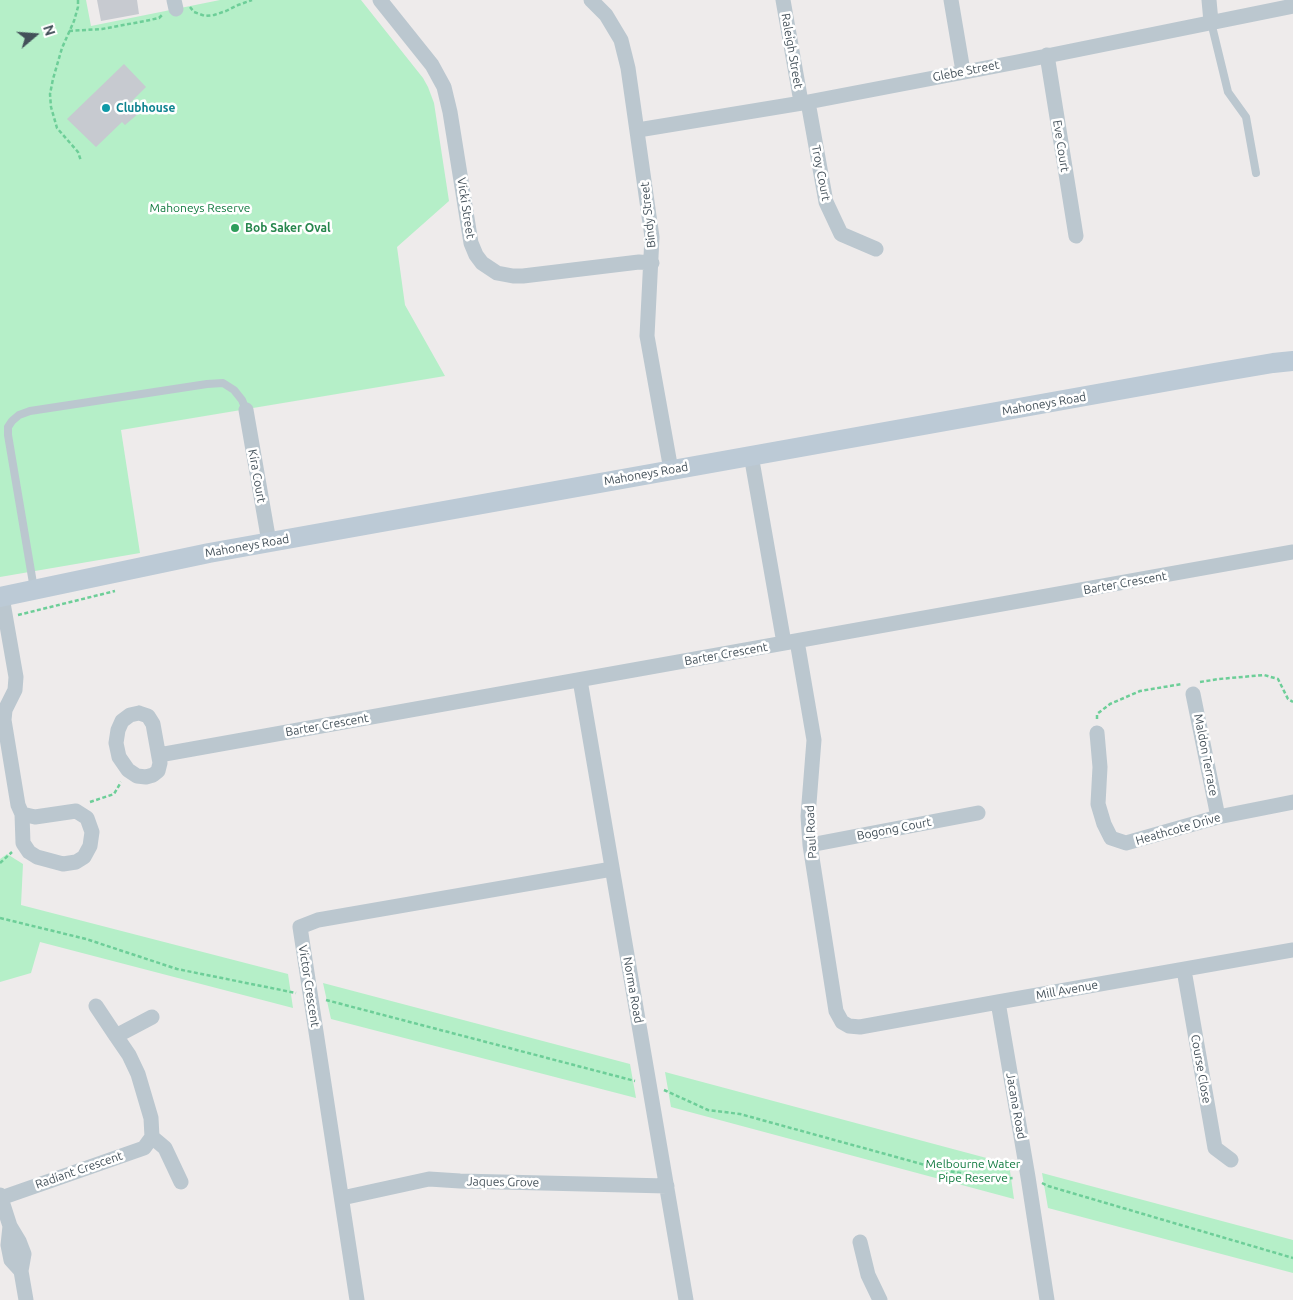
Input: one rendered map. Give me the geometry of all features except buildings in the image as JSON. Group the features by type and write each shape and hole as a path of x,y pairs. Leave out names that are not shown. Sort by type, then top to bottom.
{"main road":[{"name":"Mahoneys Road","path":"1,597 269,542 1214,373 1293,361"}],"street":[{"name":"Vicki Street","path":"380,0 432,65 444,87 450,112 471,244 482,263 497,273 513,276 639,262 652,263"},
{"name":"Bindy Street","path":"591,0 606,15 620,40 628,68 652,237 647,336 671,470"},
{"name":"Raleigh Street","path":"783,0 804,102"},
{"path":"951,0 963,71"},
{"path":"1209,0 1211,22"},
{"name":"Glebe Street","path":"638,130 804,102 1293,6"},
{"name":"Eve Court","path":"1047,55 1076,236"},
{"name":"Troy Court","path":"804,102 829,210 841,234 876,249"},
{"name":"Kira Court","path":"246,410 269,542"},
{"name":"Paul Road","path":"751,455 814,740 808,816 810,845 836,1010 842,1022"},
{"name":"Barter Crescent","path":"159,756 1293,552"},
{"path":"1,597 16,678 14,690 5,710 4,720 18,805 22,814 24,843 29,852 37,857 63,864 76,862 84,857 90,846 92,832 87,818 76,811 35,817 22,814"},
{"name":"Norma Road","path":"580,680 686,1300"},
{"name":"Maldon Terrace","path":"1193,694 1218,817"},
{"path":"139,713 148,716 153,724 159,756 158,771 153,775 146,778 128,770 119,757 116,743 122,721 130,715 139,713"},
{"name":"Heathcote Drive","path":"1097,733 1100,767 1098,804 1104,824 1111,838 1126,843 1218,817 1293,802"},
{"name":"Bogong Court","path":"810,845 978,813"},
{"name":"Victor Crescent","path":"357,1300 300,928 318,920 612,869"},
{"name":"Mill Avenue","path":"842,1022 849,1026 860,1027 1293,950"},
{"name":"Course Close","path":"1184,970 1215,1148 1231,1160"},
{"name":"Jacana Road","path":"998,1002 1047,1300"},
{"path":"96,1006 128,1054 138,1074 151,1118 152,1137 165,1148 181,1182"},
{"path":"116,1036 152,1017"},
{"name":"Radiant Crescent","path":"0,1196 144,1148 152,1137"},
{"name":"Jaques Grove","path":"342,1198 429,1180 667,1186"},
{"path":"0,1196 10,1226 8,1244 11,1260 21,1271 26,1300"},
{"path":"860,1242 868,1275 880,1300"}],"lane":[{"path":"1211,22 1228,92 1246,117 1256,173"},
{"path":"35,591 8,435 8,428 12,421 19,415 30,411 223,383 234,390 242,400 246,410"}],"path":[{"path":"78,0 78,7 62,48 50,94 56,128 78,152 81,161"},
{"path":"69,31 102,29 145,21 158,18 174,8 190,7 198,15 214,15 252,0"},
{"path":"76,811 84,804 114,794 128,770"},
{"path":"0,918 86,939 177,969 311,996 650,1085 708,1110 740,1114 947,1171 1004,1179 1028,1177 1048,1186 1293,1258"}],"green space":[{"name":"Mahoneys Reserve","path":"0,0 86,0 91,26 220,0 361,0 423,78 434,103 449,201 397,247 405,305 445,376 121,430 140,553 0,577"},
{"path":"7,854 23,864 21,905 288,974 293,1008 40,942 31,973 0,982 0,859"},
{"path":"323,983 630,1064 636,1098 331,1019"},
{"name":"Melbourne Water Pipe Reserve","path":"665,1072 1009,1164 1014,1199 671,1107"},
{"name":"Melbourne Water Pipe Reserve","path":"1042,1173 1293,1240 1293,1273 1048,1208"}],"place":[{"name":"Clubhouse","path":"106,108"},
{"name":"Bob Saker Oval","path":"235,228"}]}
